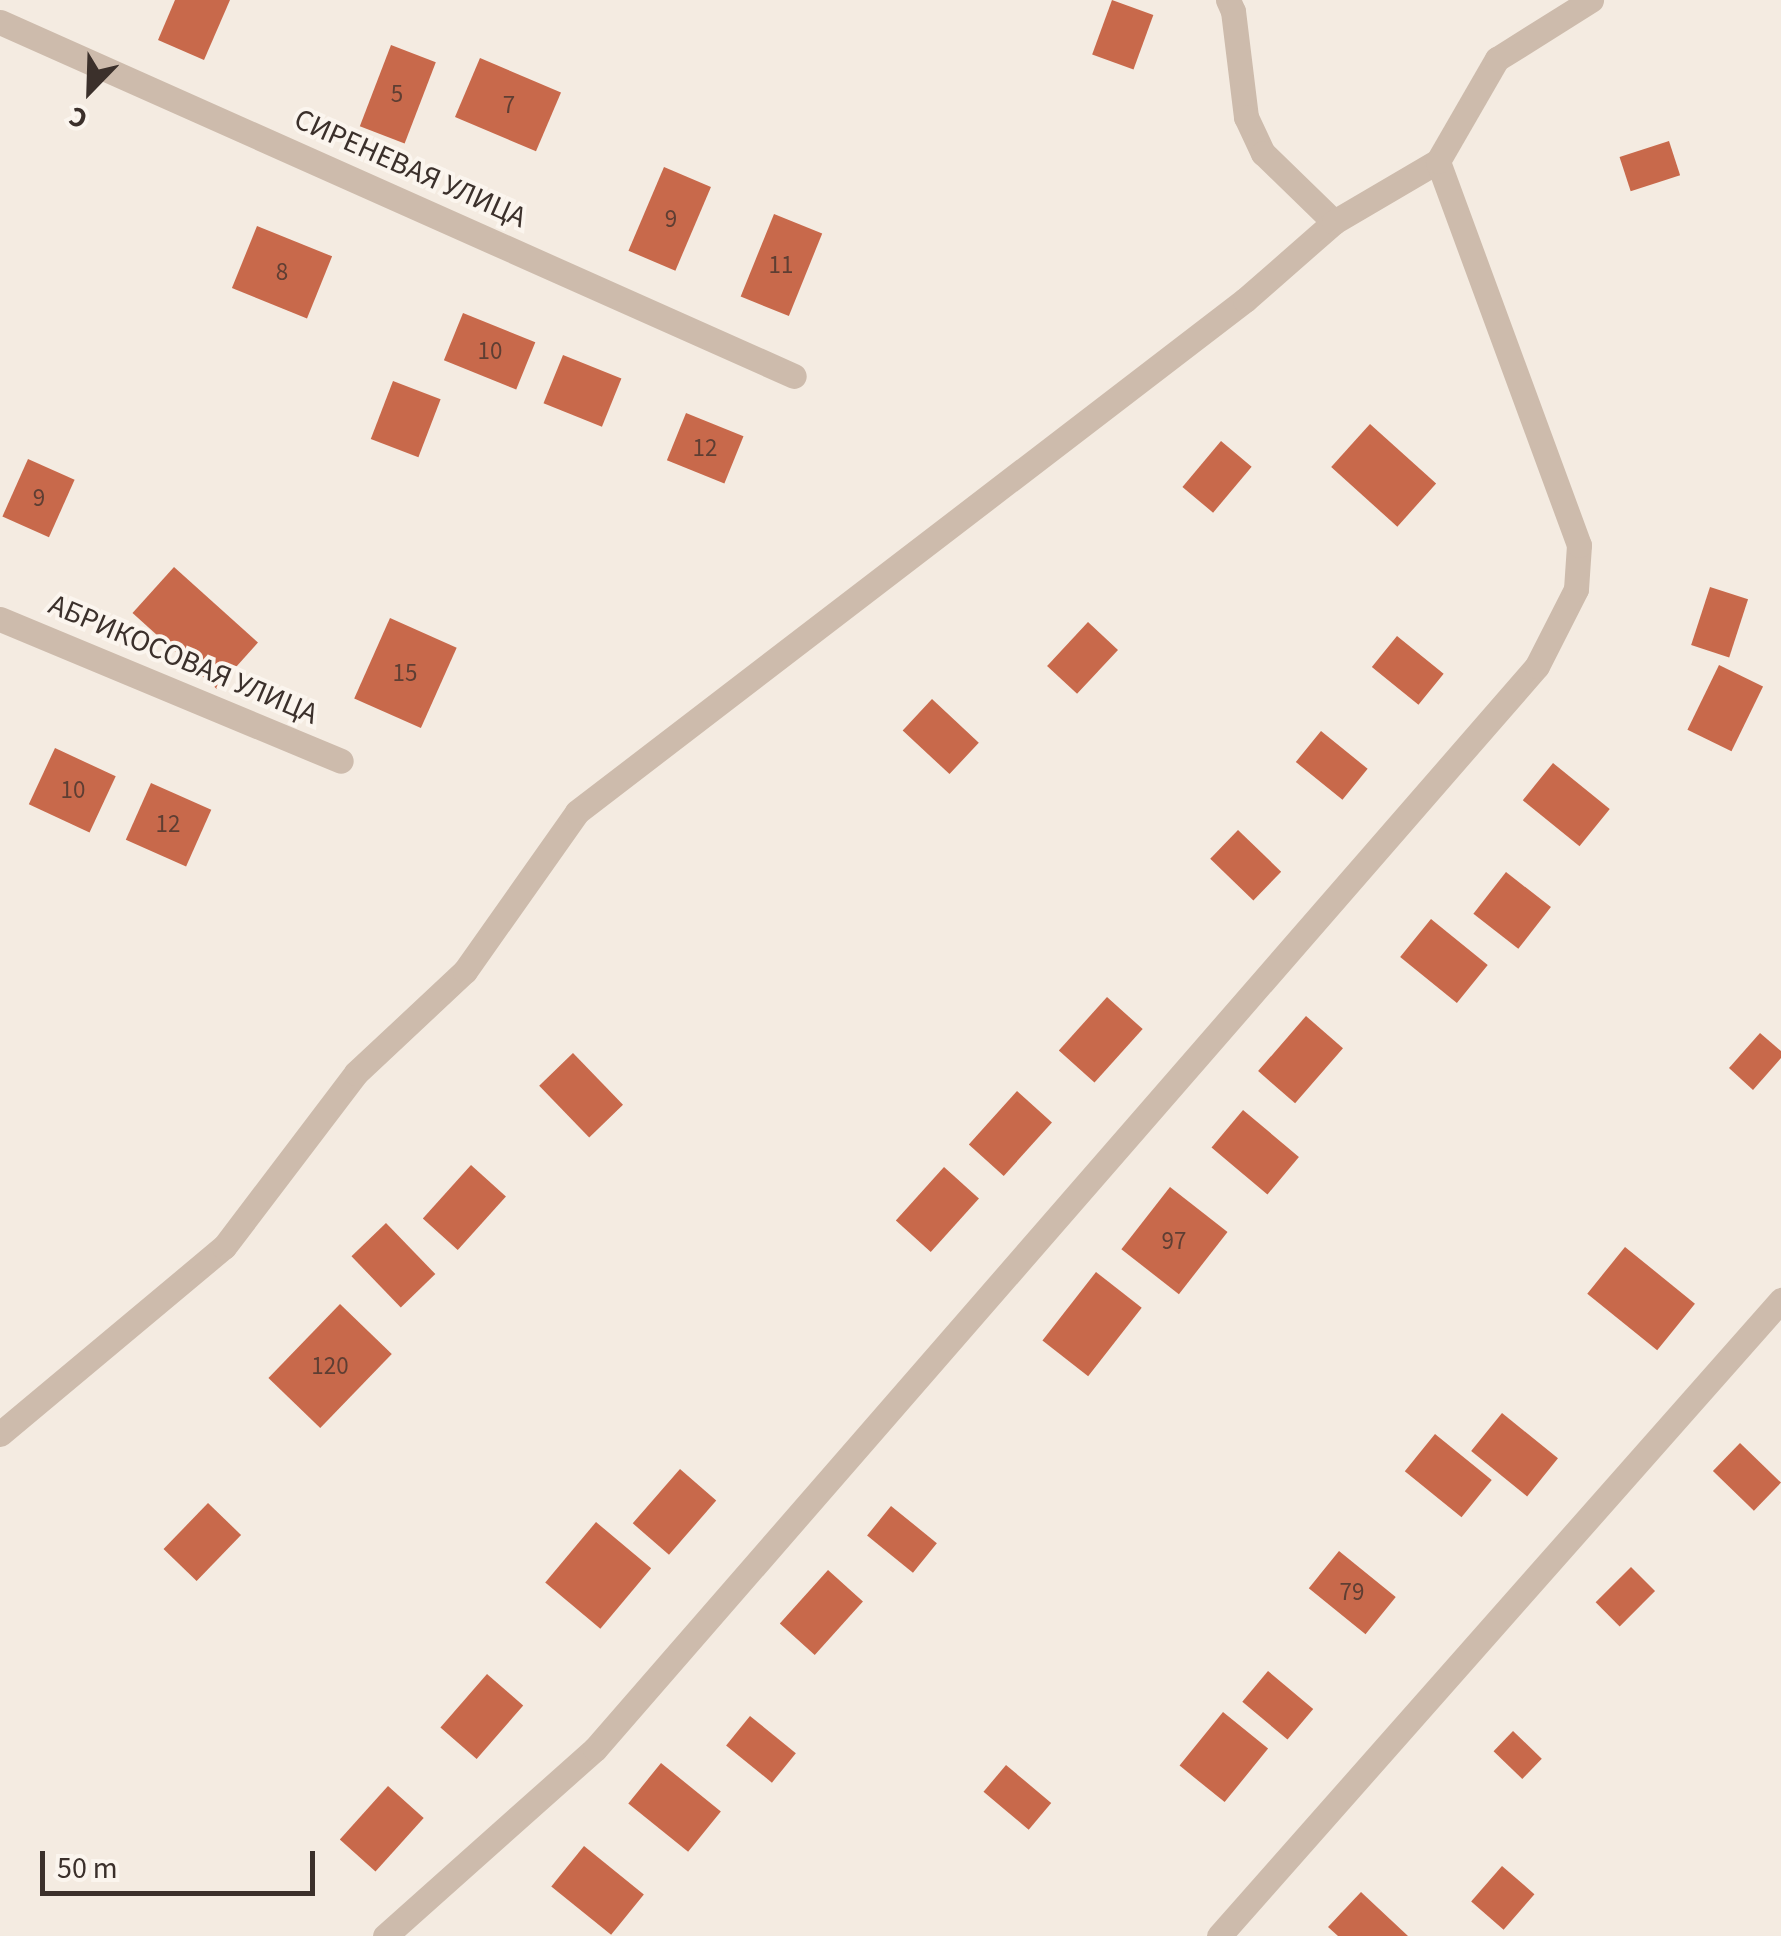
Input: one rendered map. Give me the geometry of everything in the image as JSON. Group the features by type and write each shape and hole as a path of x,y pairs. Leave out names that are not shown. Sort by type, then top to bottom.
{"street":[{"path":"1228,0 1233,11 1246,117 1264,153 1290,183 1334,222"},
{"path":"0,1434 224,1247 356,1073 465,971 577,812 1244,300 1334,222 1438,161 1497,59 1591,0"},
{"name":"СИРЕНЕВАЯ УЛИЦА","path":"0,22 794,376"},
{"path":"385,1936 595,1749 1536,666 1576,589 1579,545 1438,161"},
{"name":"АБРИКОСОВАЯ УЛИЦА","path":"0,619 341,761"},
{"path":"1219,1936 1781,1300"}],"building":[{"path":"175,0 230,0 204,60 158,40"},
{"path":"1112,0 1153,15 1134,70 1092,55"},
{"path":"391,45 436,62 405,143 360,126"},
{"path":"480,58 561,92 536,151 455,117"},
{"path":"1669,141 1680,175 1631,191 1620,157"},
{"path":"664,167 711,187 675,271 628,251"},
{"path":"774,214 822,233 789,316 741,297"},
{"path":"257,226 332,256 307,318 232,288"},
{"path":"463,313 535,342 516,390 444,360"},
{"path":"563,355 621,379 602,427 544,403"},
{"path":"393,381 441,399 418,457 371,439"},
{"path":"686,413 743,436 724,484 667,460"},
{"path":"1370,424 1436,484 1397,527 1331,467"},
{"path":"1221,441 1252,467 1213,513 1182,487"},
{"path":"28,459 75,480 49,537 2,517"},
{"path":"174,567 258,643 216,689 133,613"},
{"path":"1710,587 1748,599 1729,657 1691,645"},
{"path":"390,618 457,648 421,728 354,698"},
{"path":"1088,622 1118,650 1077,694 1047,666"},
{"path":"1397,636 1444,674 1418,705 1372,667"},
{"path":"1719,665 1763,686 1731,751 1687,730"},
{"path":"932,699 979,743 949,774 903,730"},
{"path":"1321,731 1368,769 1342,800 1296,762"},
{"path":"55,748 116,776 90,833 29,804"},
{"path":"1553,763 1610,809 1580,846 1523,800"},
{"path":"151,783 211,810 186,866 126,840"},
{"path":"1238,830 1281,872 1253,900 1210,859"},
{"path":"1506,872 1551,907 1518,949 1473,914"},
{"path":"1431,919 1488,965 1457,1003 1400,957"},
{"path":"1107,997 1143,1029 1094,1083 1059,1051"},
{"path":"1306,1016 1343,1048 1295,1103 1258,1071"},
{"path":"1760,1033 1781,1051 1781,1058 1753,1090 1729,1068"},
{"path":"573,1053 623,1105 589,1137 539,1086"},
{"path":"1017,1091 1052,1122 1004,1176 969,1145"},
{"path":"1243,1110 1299,1157 1267,1194 1212,1148"},
{"path":"471,1165 506,1196 458,1250 423,1219"},
{"path":"944,1167 979,1198 931,1252 896,1221"},
{"path":"1170,1187 1228,1232 1179,1294 1121,1249"},
{"path":"386,1223 435,1274 401,1307 351,1256"},
{"path":"1625,1247 1695,1304 1657,1350 1587,1294"},
{"path":"1096,1272 1142,1308 1088,1376 1042,1341"},
{"path":"340,1304 392,1354 320,1428 268,1378"},
{"path":"1502,1413 1558,1458 1527,1496 1471,1451"},
{"path":"1435,1434 1492,1480 1462,1517 1405,1471"},
{"path":"1740,1443 1781,1483 1754,1511 1713,1471"},
{"path":"680,1469 716,1500 669,1555 633,1523"},
{"path":"208,1503 241,1535 197,1581 164,1549"},
{"path":"891,1506 937,1543 913,1573 867,1536"},
{"path":"596,1522 651,1568 600,1629 545,1583"},
{"path":"1339,1551 1396,1597 1366,1634 1309,1588"},
{"path":"1631,1567 1655,1591 1620,1626 1596,1602"},
{"path":"828,1570 863,1601 815,1655 780,1624"},
{"path":"1268,1671 1313,1709 1287,1740 1242,1702"},
{"path":"487,1674 523,1705 477,1759 440,1728"},
{"path":"1223,1712 1268,1749 1225,1802 1180,1766"},
{"path":"750,1716 796,1753 772,1783 726,1746"},
{"path":"1513,1731 1542,1759 1522,1779 1494,1751"},
{"path":"661,1763 721,1811 688,1852 628,1803"},
{"path":"1006,1765 1051,1803 1029,1830 984,1792"},
{"path":"388,1786 424,1818 375,1872 340,1840"},
{"path":"584,1846 644,1894 611,1935 551,1886"},
{"path":"1502,1866 1534,1894 1504,1930 1471,1901"},
{"path":"1361,1892 1408,1936 1338,1936 1328,1927"}]}
